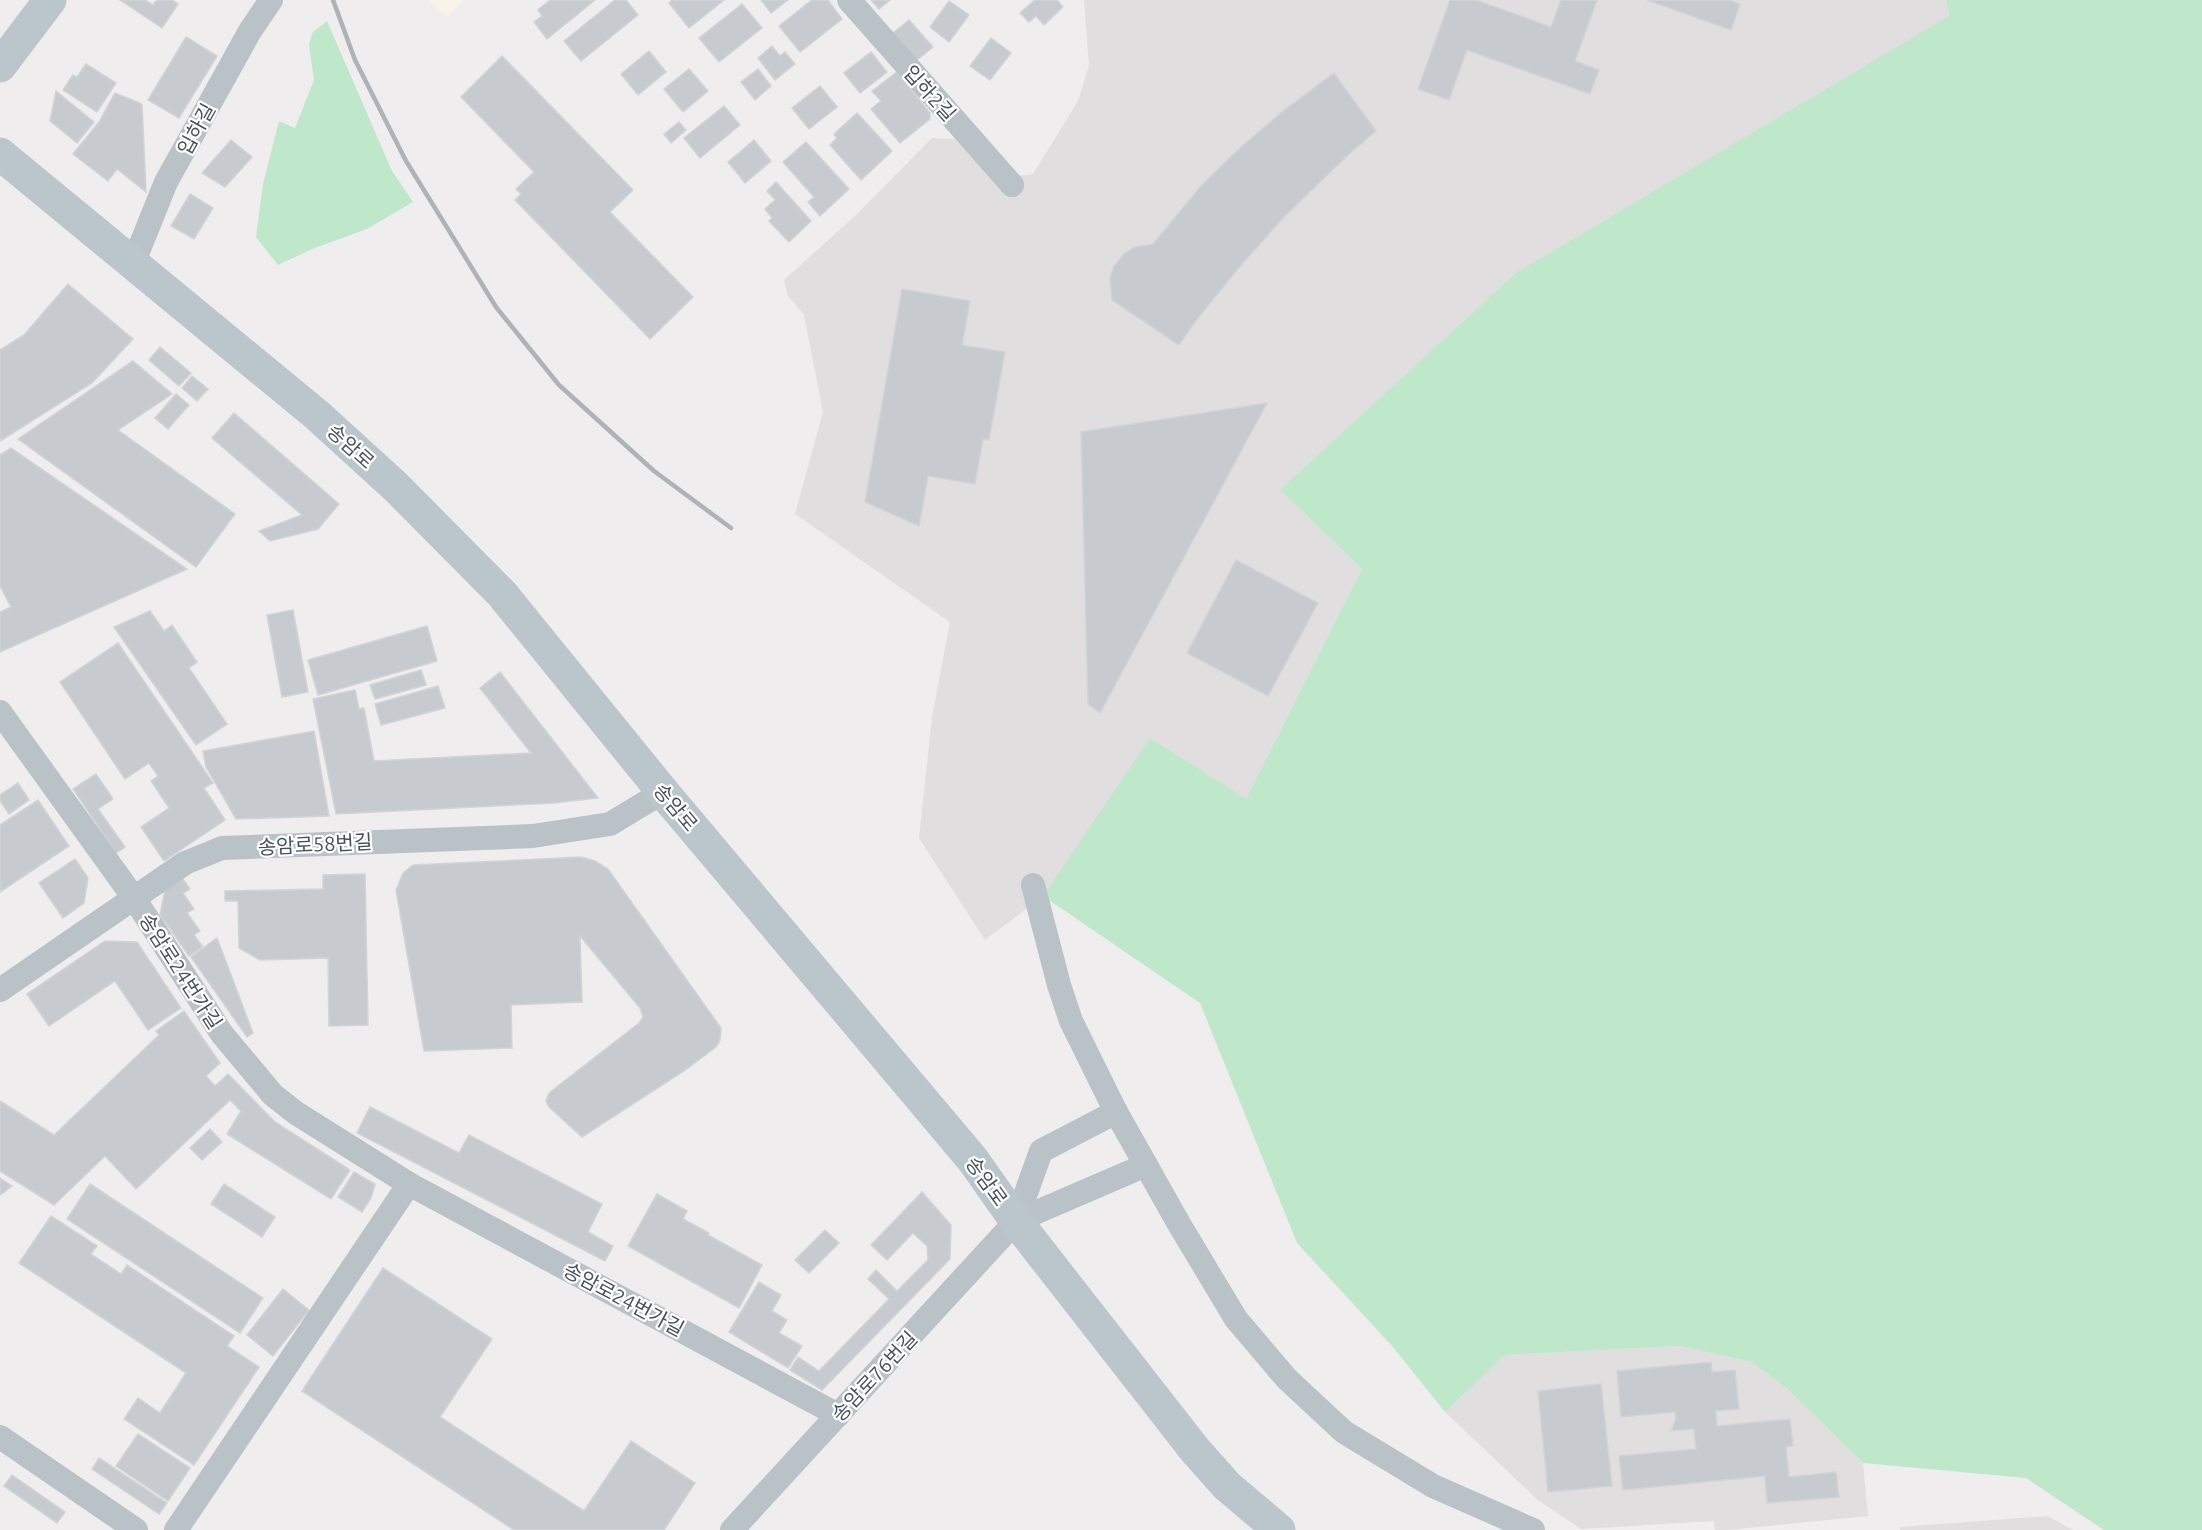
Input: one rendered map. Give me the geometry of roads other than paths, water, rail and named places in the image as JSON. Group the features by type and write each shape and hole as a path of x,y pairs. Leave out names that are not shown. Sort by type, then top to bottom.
{"main road":[{"path":"0,66 50,0"},
{"name":"송암로","path":"0,154 317,415 396,487 502,594 663,792 973,1160 1016,1221 1195,1450 1227,1486 1279,1530"}],"street":[{"name":"입하길","path":"133,264 166,182 250,31 271,0"},
{"name":"입하2길","path":"849,0 1012,185"},
{"name":"송암로24번가길","path":"0,712 134,898 222,1034 273,1095 296,1113 409,1184 838,1415"},
{"name":"송암로58번길","path":"0,990 185,863 222,848 533,836 610,824 663,792"},
{"path":"1033,885 1059,985 1071,1021 1116,1112 1231,1310 1287,1380 1344,1432 1433,1486 1533,1530"},
{"path":"1016,1221 1041,1151 1116,1112"},
{"path":"1016,1221 1146,1165"},
{"path":"176,1530 409,1184"},
{"name":"송암로76번길","path":"732,1530 1016,1221"},
{"path":"0,1437 136,1530"}],"railway":[{"path":"333,0 355,60 406,161 496,307 559,385 654,471 731,528"}]}
